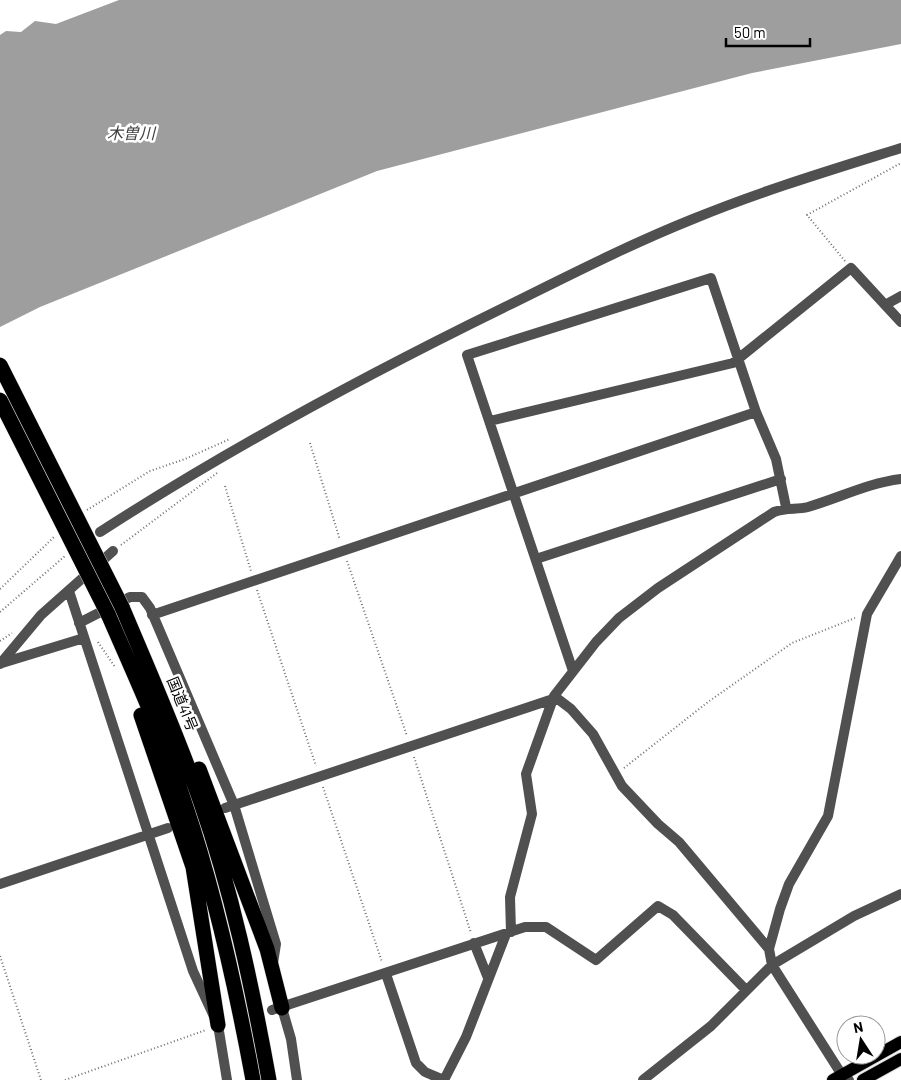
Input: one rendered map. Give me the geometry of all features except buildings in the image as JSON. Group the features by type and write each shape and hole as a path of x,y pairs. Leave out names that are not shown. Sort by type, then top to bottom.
{"highway":[{"name":"国道41号","path":"0,365 115,611 125,653 186,806 207,873 229,961 253,1080"},
{"name":"国道41号","path":"0,400 115,611 173,725 222,867 242,948 269,1080"},
{"path":"125,653 126,670 193,867 218,1025"},
{"path":"173,725 192,752 267,949 272,969 277,1009"}],"main road":[{"path":"841,1078 901,1042"},
{"path":"863,1080 901,1059"}],"street":[{"path":"100,532 182,479 368,375 623,249 694,218 786,185 901,148"},
{"path":"490,421 733,363 738,357 810,304 851,268 901,322"},
{"path":"574,671 467,355 711,278 756,412 782,479 786,507"},
{"path":"885,305 901,296"},
{"path":"152,615 253,579 756,412"},
{"path":"536,559 782,479"},
{"path":"386,974 416,1063 425,1072 444,1080 466,1037 488,978 508,933 510,897 532,814 526,774 554,698 574,671 619,618 658,588 774,512 786,507 805,508 880,482 901,479"},
{"path":"0,664 41,615 113,551"},
{"path":"841,1078 772,965 769,949 780,908 789,884 828,816 867,614 901,556"},
{"path":"69,591 193,971 218,1025 227,1080"},
{"path":"79,623 130,597 142,597 152,615 230,807 276,944 272,969"},
{"path":"0,664 84,638"},
{"path":"230,807 554,698"},
{"path":"554,698 571,709 593,734 628,792 679,842 769,949"},
{"path":"0,884 168,828"},
{"path":"643,1080 711,1026 772,965 854,916 901,894"},
{"path":"297,1080 291,1039 277,1009 525,927 546,927 596,960 658,906 673,915 746,990"},
{"path":"474,943 488,978"}],"path":[{"path":"851,268 807,215 901,163"},
{"path":"81,515 150,470 185,459 234,438"},
{"path":"310,443 343,550 410,746 474,943"},
{"path":"113,551 220,471"},
{"path":"225,486 253,579 386,974"},
{"path":"0,589 54,536"},
{"path":"0,612 65,556"},
{"path":"616,774 708,702 792,643 867,614"},
{"path":"0,956 41,1080"},
{"path":"65,1080 218,1025"}],"water":[{"name":"木曽川","path":"119,0 901,0 901,44 752,73 377,171 40,307 0,327 0,35 6,31 21,32 35,21 56,24"}]}
